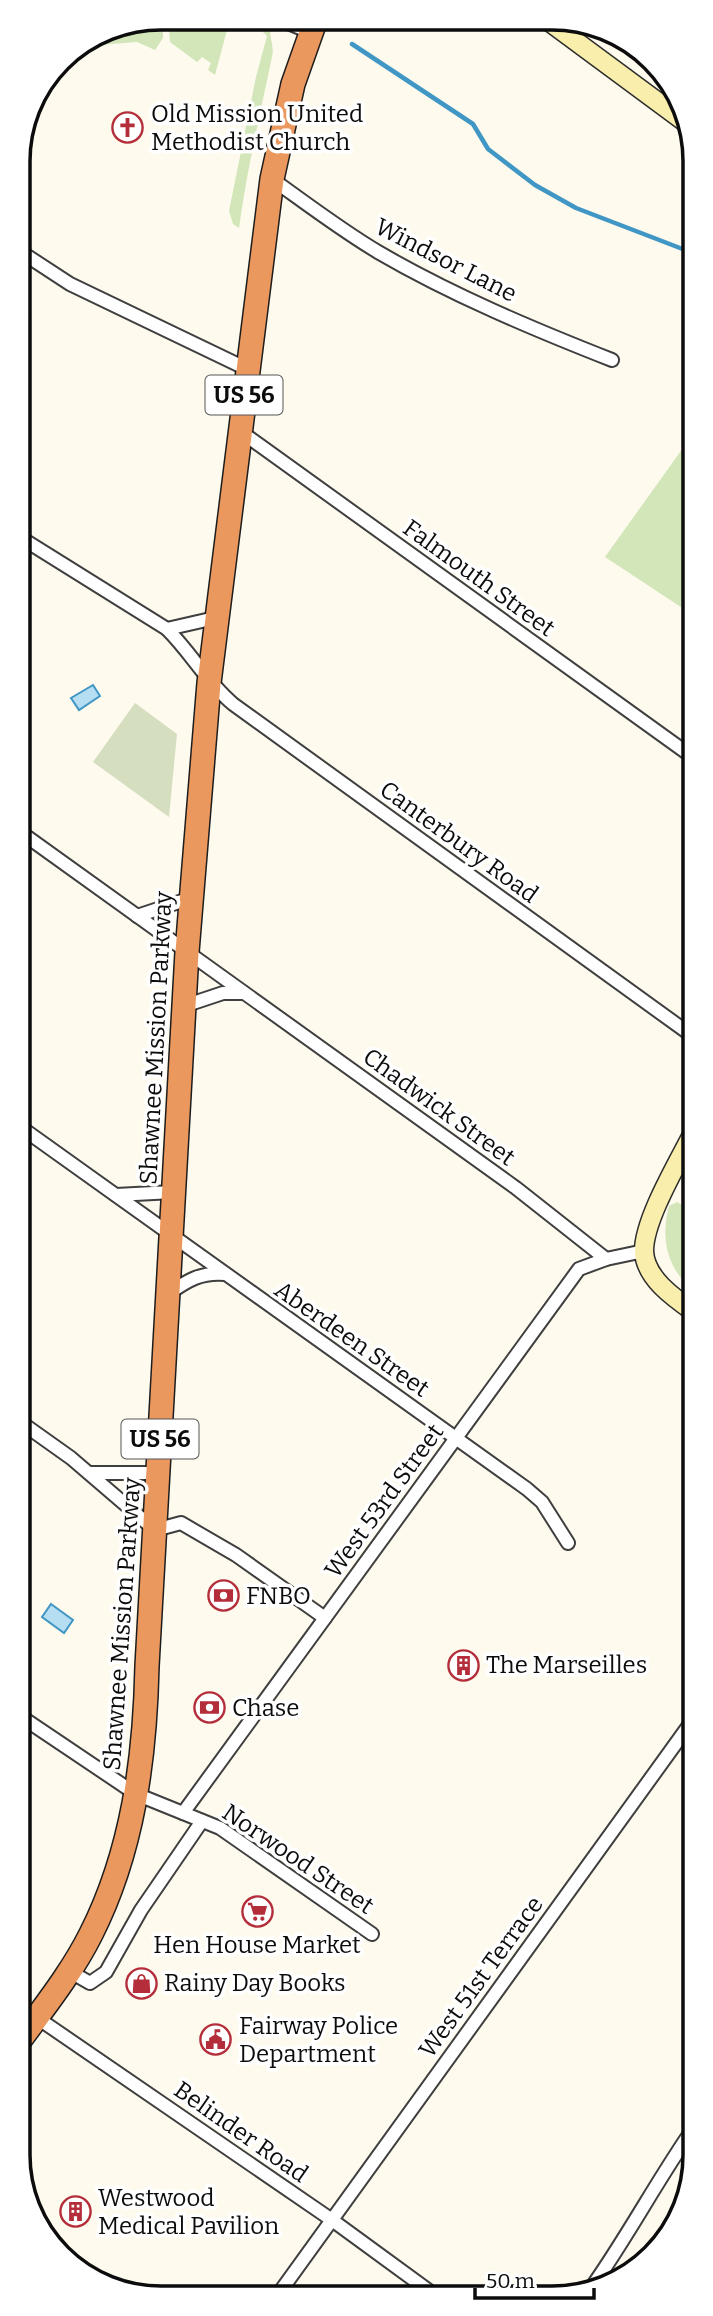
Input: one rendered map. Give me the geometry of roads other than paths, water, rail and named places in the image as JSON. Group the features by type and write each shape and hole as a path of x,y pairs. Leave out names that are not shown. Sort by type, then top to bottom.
{"highway":[{"name":"Shawnee Mission Parkway","path":"30,2010 69,1971 90,1936 118,1870 136,1794 146,1724 187,952 215,618 272,179 293,84 311,30"}],"main road":[{"path":"561,30 675,114"},
{"path":"683,1153 659,1199 644,1251 652,1275 683,1304"}],"street":[{"name":"Windsor Lane","path":"272,179 332,222 411,270 612,360"},
{"path":"30,258 70,284 247,369"},
{"name":"Falmouth Street","path":"239,431 683,750"},
{"path":"30,543 167,629 215,618"},
{"name":"Canterbury Road","path":"167,629 187,649 209,683 233,704 683,1029"},
{"name":"Chadwick Street","path":"30,839 516,1188 606,1259"},
{"path":"137,916 191,898"},
{"path":"184,1006 223,993 244,993"},
{"name":"Aberdeen Street","path":"30,1134 534,1495 568,1543"},
{"path":"116,1195 173,1192"},
{"name":"West 53rd Street","path":"184,1813 579,1269 606,1259 644,1251"},
{"path":"168,1294 192,1278 208,1273 225,1274"},
{"path":"30,1429 89,1473 155,1530 181,1523 236,1555 325,1618"},
{"path":"89,1473 158,1473"},
{"name":"Norwood Street","path":"30,1723 136,1794 220,1828 372,1934"},
{"name":"West 51st Terrace","path":"284,2286 683,1734"},
{"path":"69,1971 90,1983 106,1972 141,1910 202,1821"},
{"name":"Belinder Road","path":"30,2012 332,2220 422,2286"},
{"path":"599,2278 619,2249 657,2180 683,2143"}],"water":[{"path":"93,685 100,696 79,710 71,698"},
{"path":"51,1604 73,1620 64,1633 42,1617"}],"waterway":[{"path":"352,44 473,124 488,149 535,185 576,208 683,249"}],"place":[{"name":"Old Mission United Methodist Church","path":"128,128"},
{"name":"FNBO","path":"223,1596"},
{"name":"The Marseilles","path":"463,1665"},
{"name":"Chase","path":"209,1708"},
{"name":"Hen House Market","path":"257,1911"},
{"name":"Rainy Day Books","path":"141,1983"},
{"name":"Fairway Police Department","path":"216,2040"},
{"name":"Westwood Medical Pavilion","path":"75,2212"}]}
